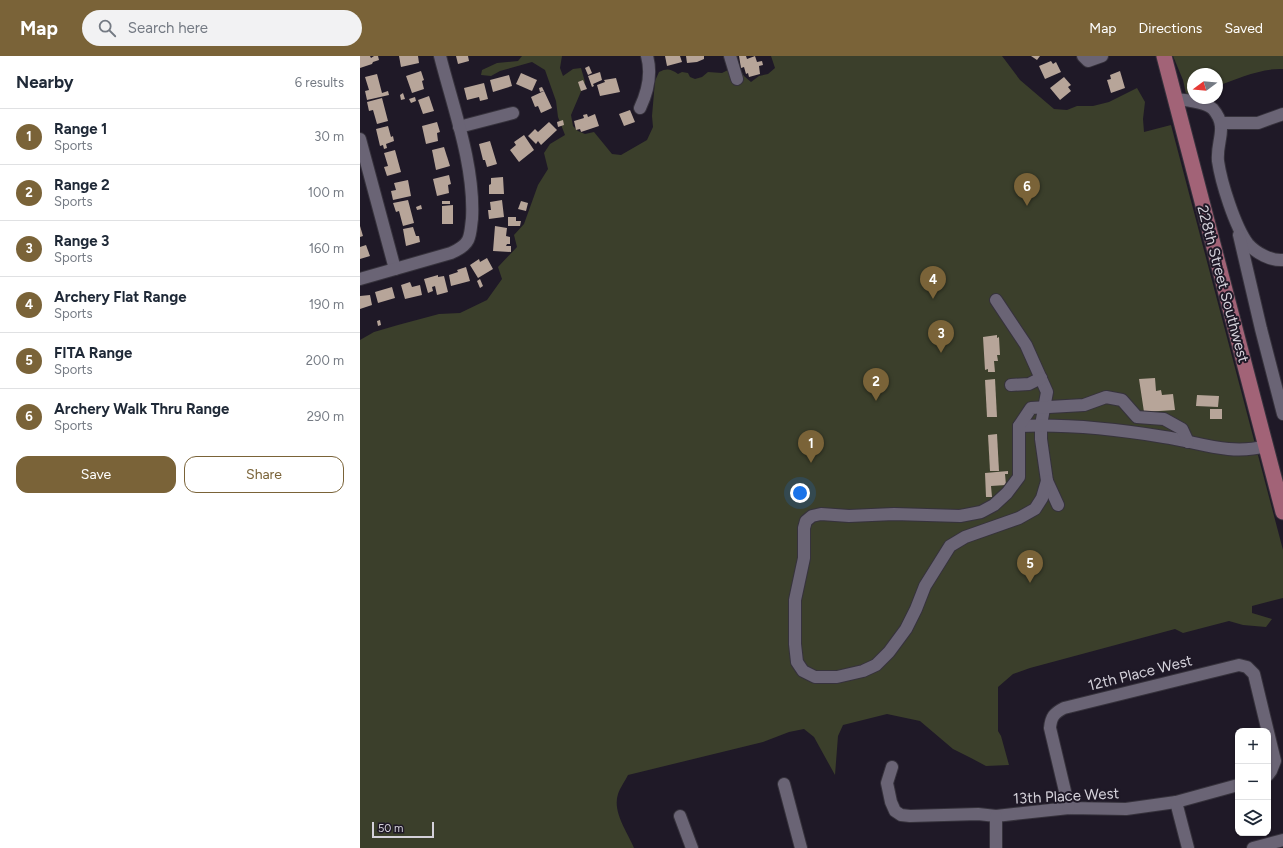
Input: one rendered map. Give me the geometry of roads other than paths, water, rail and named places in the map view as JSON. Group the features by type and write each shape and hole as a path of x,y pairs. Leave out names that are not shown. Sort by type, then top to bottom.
{"main road":[{"name":"228th Street Southwest","path":"1164,56 1283,512"}],"street":[{"path":"360,279 451,253 460,248 468,240 471,227 472,208 470,173 440,56"},
{"path":"730,56 737,79"},
{"path":"1085,58 1102,56"},
{"path":"640,108 647,94 648,60"},
{"path":"1175,99 1194,101 1212,108 1221,123 1222,132 1219,143 1218,161 1237,225 1261,329 1283,414"},
{"path":"459,128 513,113"},
{"path":"1221,123 1258,123 1283,114"},
{"path":"360,139 395,269"},
{"path":"1237,225 1248,244 1262,255 1283,260"},
{"path":"996,300 1026,345 1047,392 1041,425 1041,439 1047,481 1058,506"},
{"path":"1010,385 1029,384 1041,378"},
{"path":"1047,481 1042,498 1035,509 1019,518 965,537 950,546 925,586 906,629 889,652 876,665 864,671 837,677 815,677 803,671 797,662 795,644 795,600 804,558 804,528 806,521 812,516 821,514 849,516 894,514 960,516 981,512 994,505 1007,493 1019,476 1019,426 1031,408 1084,405 1106,397 1122,400 1137,416 1164,419 1182,429 1188,442"},
{"path":"1019,426 1041,425 1135,433 1188,442 1212,448 1240,450 1254,449 1265,446"},
{"name":"12th Place West","path":"1069,808 1050,728 1051,718 1057,712 1064,708 1239,665 1247,667 1254,674 1275,761 1271,771"},
{"name":"13th Place West","path":"892,767 887,783 894,811 901,815 910,816 978,814 996,816 1069,808 1126,809 1176,802 1235,786"},
{"path":"784,784 801,848"},
{"path":"1176,802 1188,848"},
{"path":"680,816 692,848"},
{"path":"996,816 996,848"},
{"path":"1253,848 1283,840"}],"place":[{"name":"Archery Walk Thru Range","path":"1027,206"},
{"name":"Archery Flat Range","path":"933,299"},
{"name":"Range 3","path":"941,353"},
{"name":"Range 2","path":"876,401"},
{"name":"Range 1","path":"811,463"},
{"name":"FITA Range","path":"1030,583"}]}
